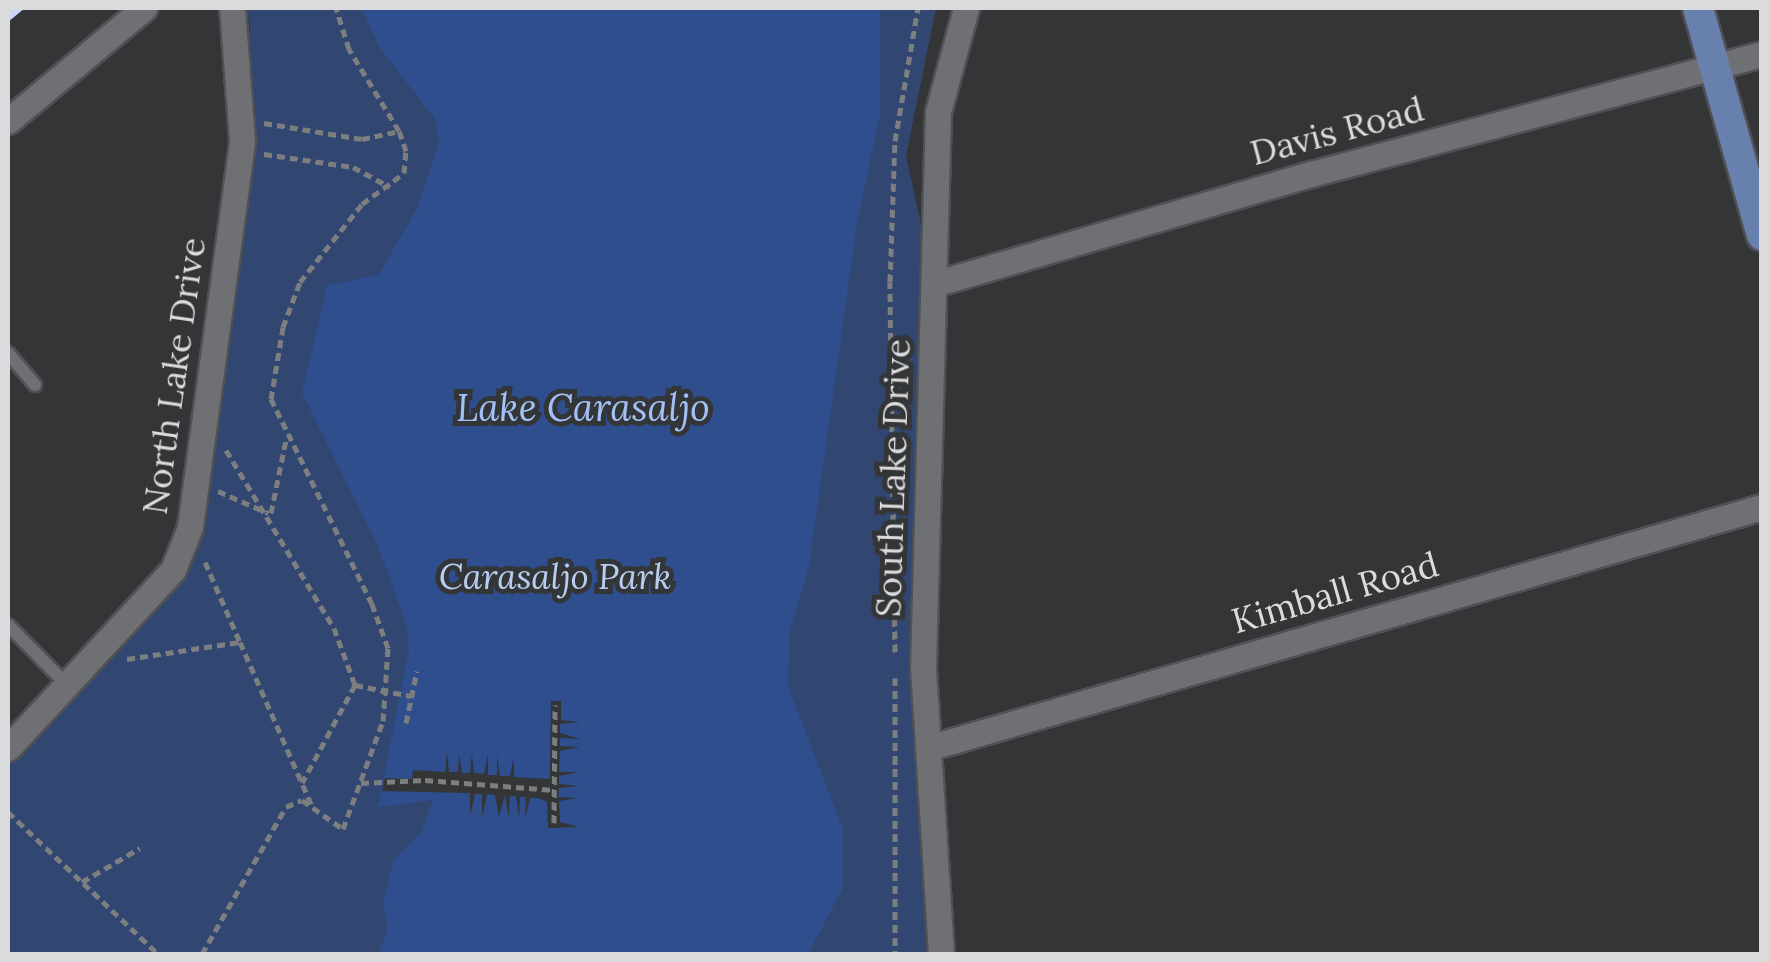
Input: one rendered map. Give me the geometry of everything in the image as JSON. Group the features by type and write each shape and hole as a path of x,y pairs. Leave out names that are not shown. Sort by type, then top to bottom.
{"main road":[{"path":"1698,8 1762,235"}],"street":[{"path":"8,122 144,8"},
{"name":"North Lake Drive","path":"8,748 173,570 190,527 241,150 232,8"},
{"name":"South Lake Drive","path":"941,954 923,668 938,112 966,8"},
{"name":"Davis Road","path":"934,284 1310,174 1762,54"},
{"name":"Kimball Road","path":"928,748 1762,507"}],"lane":[{"path":"8,353 34,385"},
{"path":"8,625 68,687"}],"path":[{"path":"202,954 286,807 302,800 343,828 384,721 388,648 372,604 271,399 283,326 300,282 362,204 404,173 406,151 398,130 349,49 336,8"},
{"path":"895,655 890,282 896,141 918,8"},
{"path":"240,119 362,139 398,130"},
{"path":"241,150 354,167 390,187"},
{"path":"204,419 270,514 334,628 355,685 302,783"},
{"path":"270,514 287,438"},
{"path":"196,481 270,514"},
{"path":"190,527 312,807"},
{"path":"89,665 240,642"},
{"path":"406,723 417,671"},
{"path":"895,673 895,954"},
{"path":"355,685 411,696"},
{"path":"554,822 555,705"},
{"path":"360,782 425,780 554,790"},
{"path":"8,812 158,954"},
{"path":"81,882 140,848"}],"green space":[{"name":"Carasaljo Park","path":"245,8 936,8 906,156 934,284 923,667 941,954 8,954 8,748 173,570 240,119 250,25"}],"water":[{"name":"Lake Carasaljo","path":"362,8 880,8 880,114 857,224 809,566 790,631 788,686 843,829 842,890 808,954 378,954 388,930 383,902 393,862 421,832 433,800 378,807 409,650 406,624 378,546 302,393 327,286 379,274 418,207 439,144 435,119 379,47"}],"pier":[{"path":"551,701 561,701 561,720 580,722 560,724 560,733 580,739 560,738 560,746 580,747 560,751 559,772 579,772 559,776 559,784 579,786 559,788 558,797 578,798 559,801 560,822 579,827 548,828 547,802 538,798 530,798 525,819 526,797 520,797 519,818 516,796 510,796 509,818 505,795 499,817 495,795 487,794 482,817 482,794 475,794 470,815 470,793 382,791 385,778 412,779 413,770 445,772 447,752 449,772 458,772 459,754 462,773 470,773 472,754 474,773 484,774 488,755 488,775 497,775 497,755 500,776 510,776 514,756 514,777 550,779"}],"building":[{"path":"8,8 25,8 8,22"}]}
